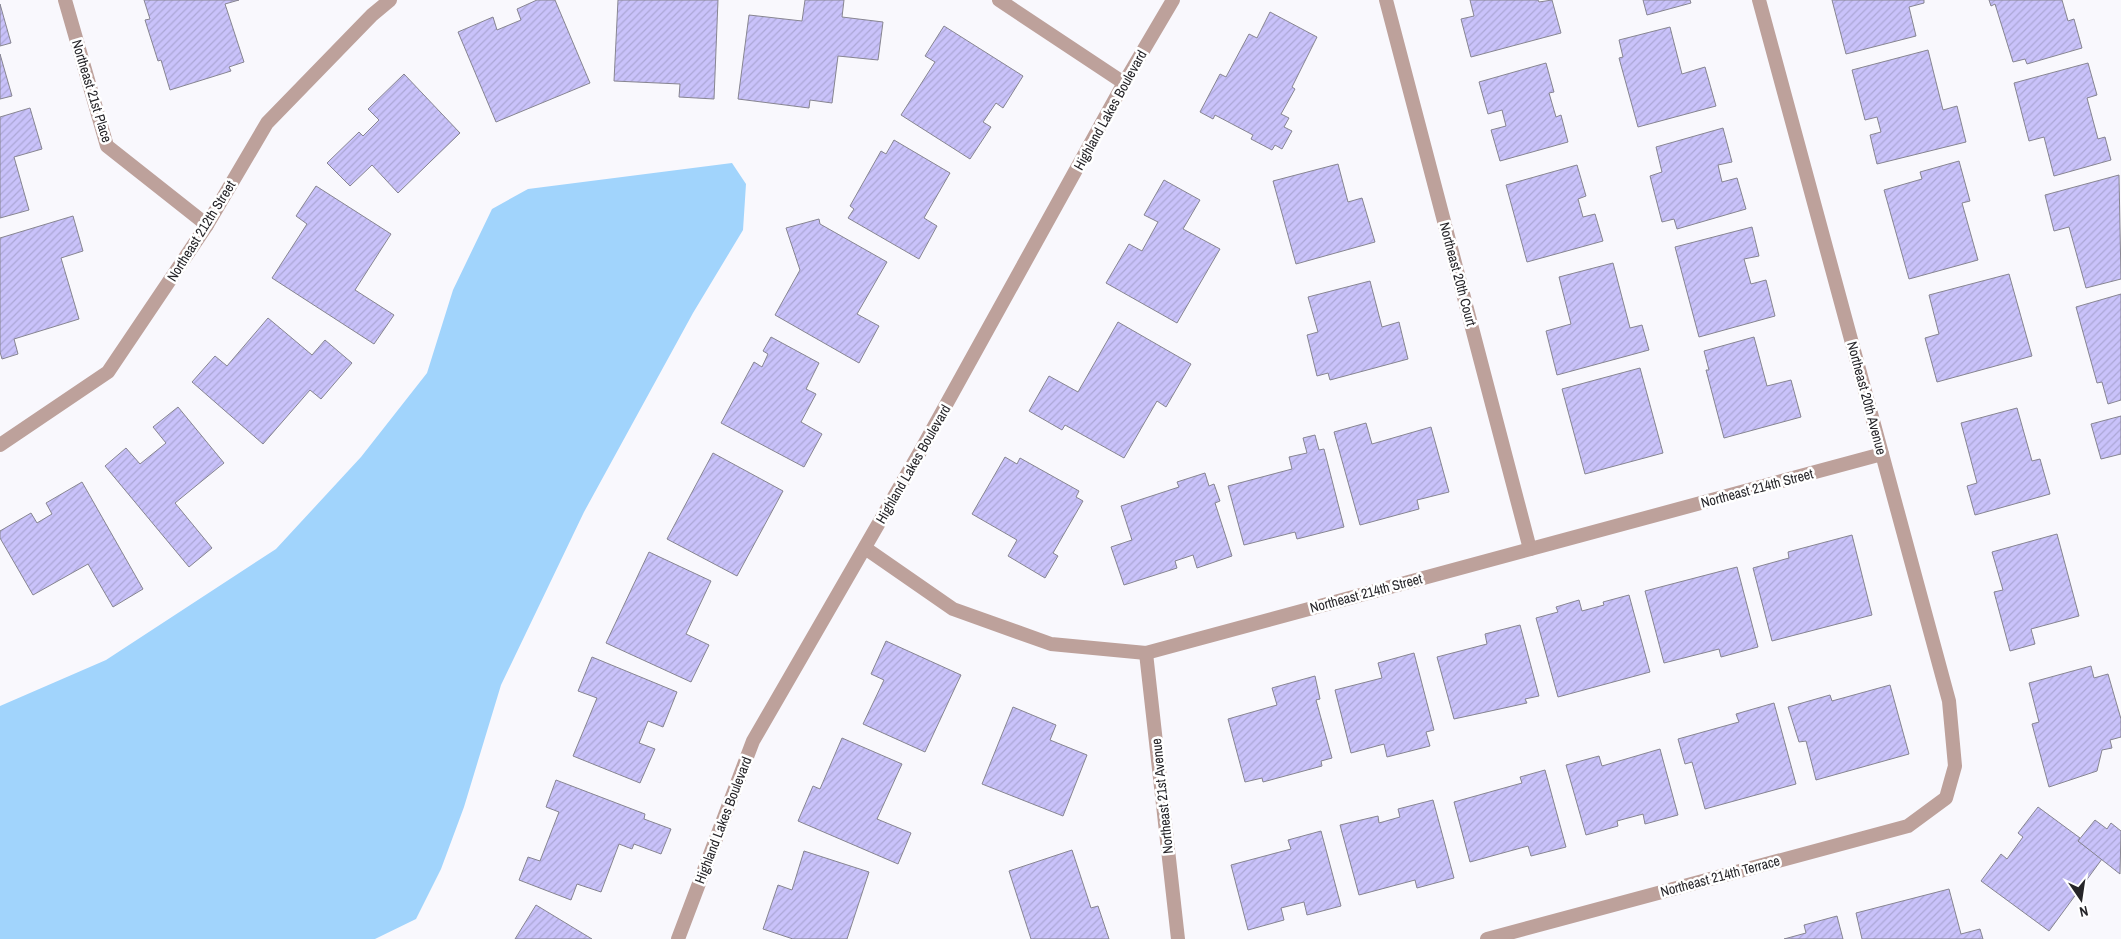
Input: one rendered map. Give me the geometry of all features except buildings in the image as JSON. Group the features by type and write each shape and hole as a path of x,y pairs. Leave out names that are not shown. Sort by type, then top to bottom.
{"street":[{"name":"Northeast 21st Place","path":"65,0 107,146 208,225"},
{"name":"Northeast 212th Street","path":"0,445 108,372 208,225 267,123 372,15 390,0"},
{"path":"999,0 1124,84"},
{"name":"Highland Lakes Boulevard","path":"678,939 753,741 865,548 1124,84 1174,0"},
{"name":"Northeast 20th Court","path":"1386,0 1530,549"},
{"name":"Northeast 20th Avenue","path":"1759,0 1949,701 1955,766 1946,798"},
{"name":"Northeast 214th Street","path":"865,548 953,609 1051,644 1146,653 1882,454"},
{"name":"Northeast 21st Avenue","path":"1146,653 1178,939"},
{"name":"Northeast 214th Terrace","path":"1487,939 1908,826 1946,798"}],"water":[{"path":"732,163 746,184 743,230 693,313 584,512 501,685 464,807 441,869 416,919 375,939 0,939 0,706 106,660 276,549 361,457 427,373 453,290 492,209 528,189"}]}
